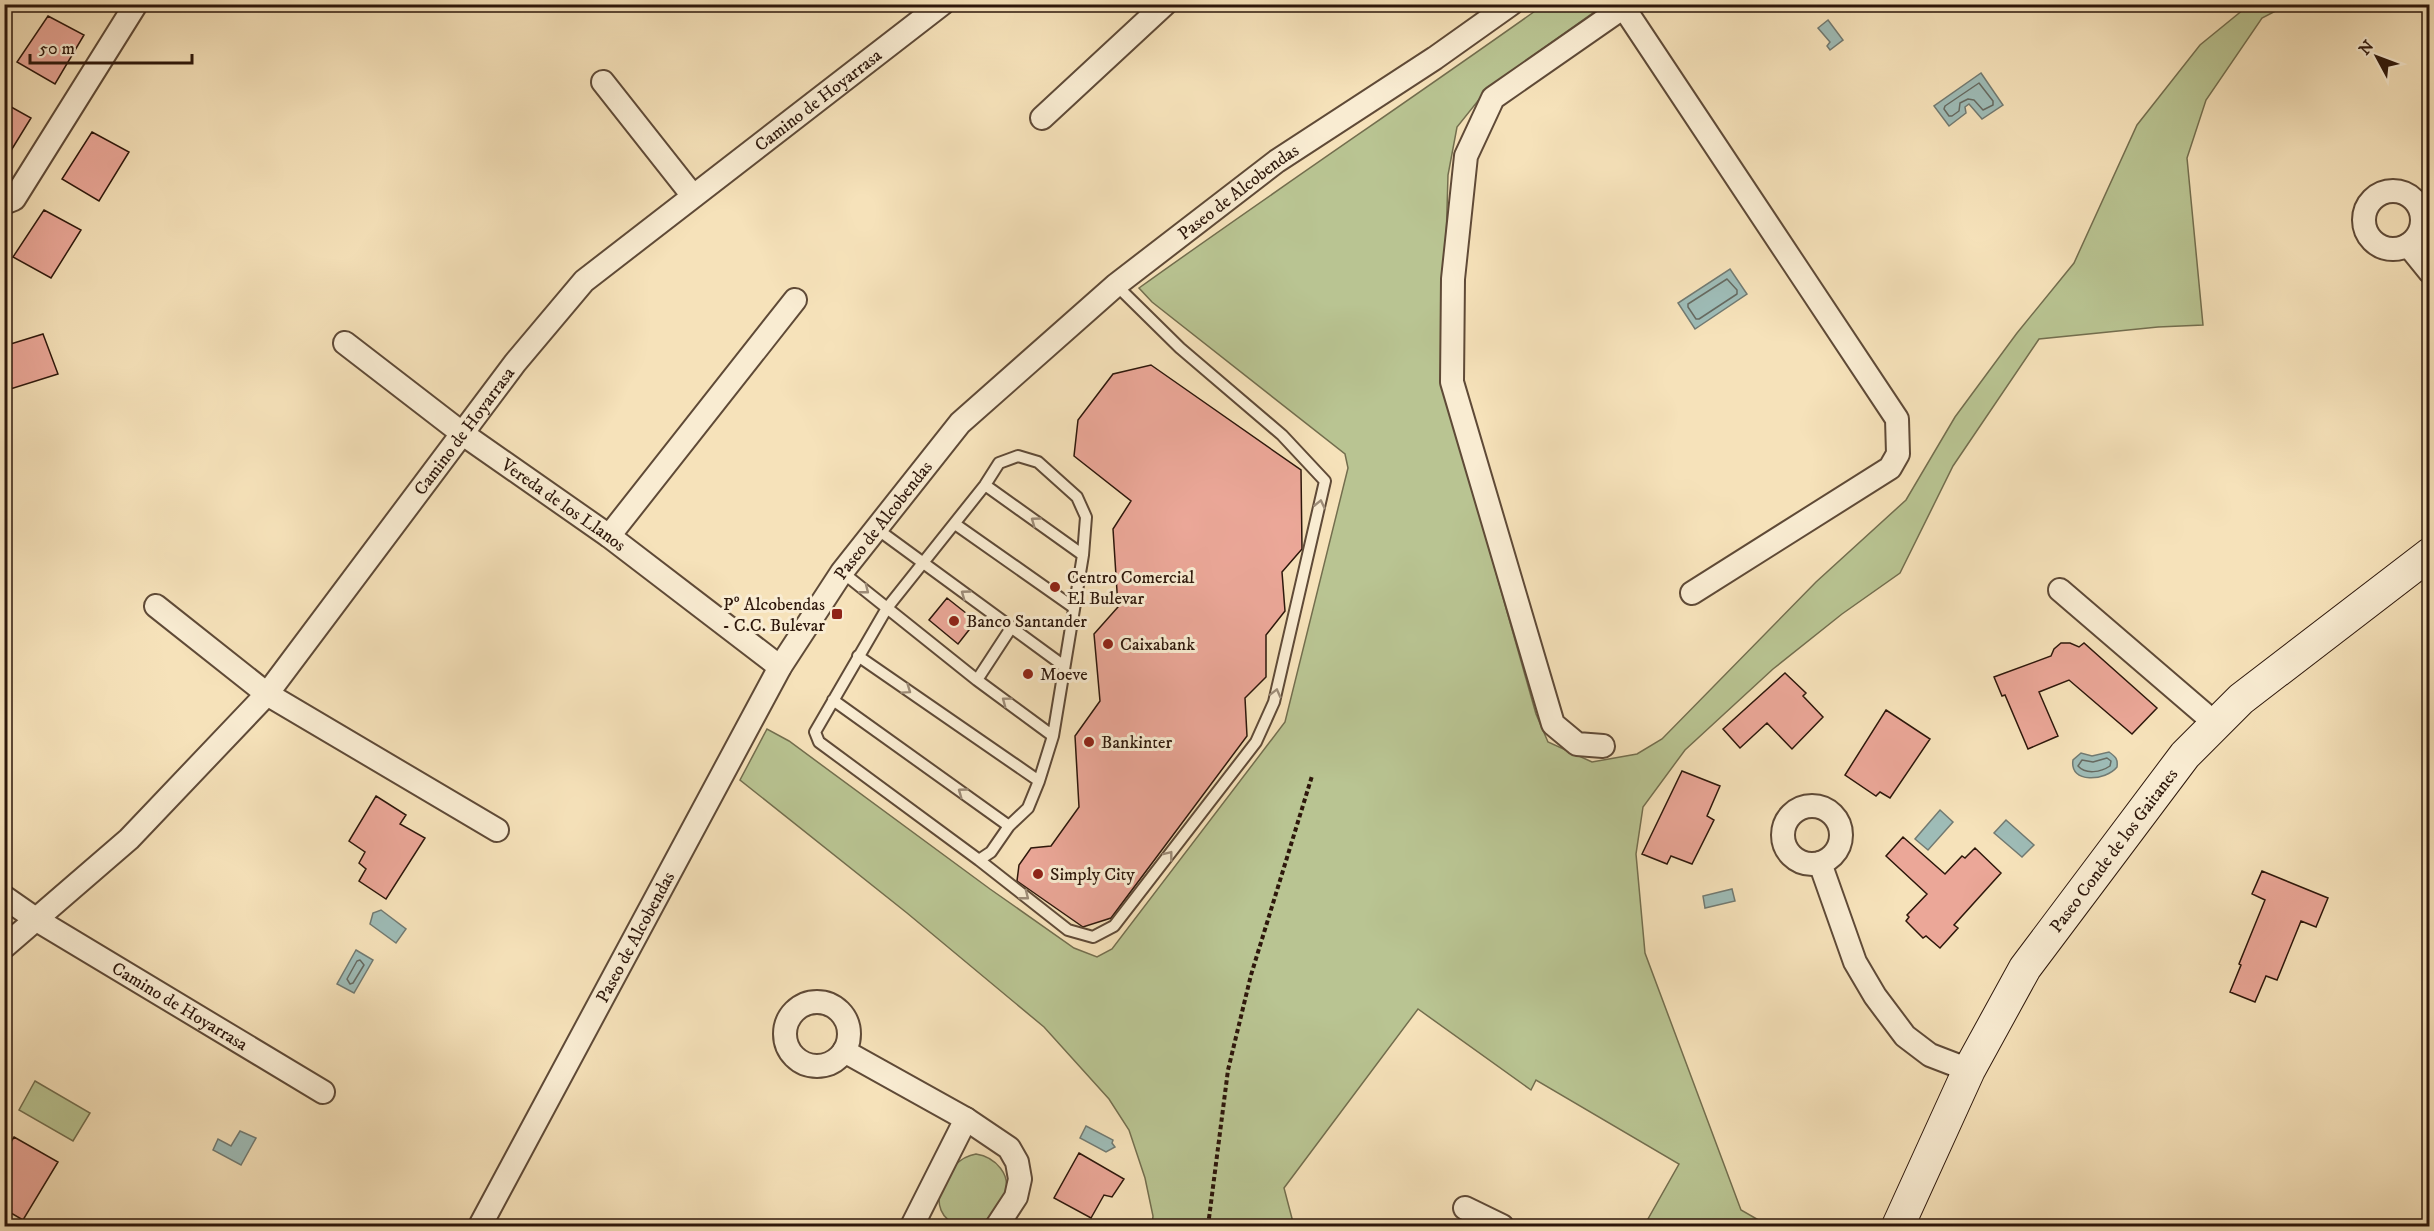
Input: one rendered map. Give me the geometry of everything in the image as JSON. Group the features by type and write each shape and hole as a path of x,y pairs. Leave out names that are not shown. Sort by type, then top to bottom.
{"street":[{"path":"4,203 14,199 136,4"},
{"name":"Camino de Hoyarrasa","path":"4,947 129,839 267,694 515,363 584,281 942,4"},
{"path":"1042,118 1165,4"},
{"name":"Paseo de Alcobendas","path":"480,1227 780,667 842,572 960,423 1116,285 1277,161 1435,58 1511,4"},
{"path":"1603,746 1577,744 1552,724 1452,382 1453,279 1466,156 1493,98 1626,6 1897,419 1898,453 1890,468 1692,593"},
{"path":"603,82 693,196"},
{"path":"2408,245 2430,272"},
{"path":"609,536 795,300"},
{"name":"Vereda de los Llanos","path":"345,343 463,434 609,536 780,667"},
{"name":"Paseo Conde de los Gaitanes","path":"1898,1227 1969,1070 2025,968 2185,755 2241,699 2430,554"},
{"path":"2060,590 2216,724"},
{"path":"156,606 267,694 497,830"},
{"path":"1820,862 1855,962 1875,996 1905,1036 1930,1055 1969,1070"},
{"name":"Camino de Hoyarrasa","path":"4,897 37,920 322,1092"},
{"path":"844,1051 966,1119 1009,1148 1017,1162 1020,1179 1017,1197 997,1227"},
{"path":"914,1226 966,1119"},
{"path":"1465,1208 1502,1227"}],"lane":[{"path":"979,860 991,852 1009,826 1028,808 1039,781 1053,736 1083,555 1086,517 1077,497 1038,462 1018,456 999,463 955,524 887,608 815,732 819,742 979,860 1068,930 1093,937 1114,926 1256,742 1274,702 1325,481 1282,435 1180,348 1116,285"},
{"path":"985,485 1083,555"},
{"path":"955,524 1073,607"},
{"path":"877,529 1064,666"},
{"path":"842,572 977,680 1053,736"},
{"path":"977,680 1011,628"},
{"path":"858,656 1039,781"},
{"path":"833,700 1009,826"}],"path":[{"path":"1208,1227 1228,1070 1251,975 1312,776"}],"green space":[{"path":"1545,4 1604,5 1489,87 1457,127 1448,175 1442,382 1536,714 1548,742 1592,762 1637,754 1662,739 1816,582 1906,500 1955,417 2017,333 2074,263 2137,125 2200,45 2249,5 2287,5 2262,18 2206,100 2187,158 2203,325 2158,327 2039,339 1953,466 1900,573 1842,614 1773,669 1685,750 1643,807 1636,854 1645,953 1741,1210 1769,1226 1644,1226 1679,1164 1536,1080 1531,1090 1418,1009 1284,1188 1294,1226 1152,1226 1153,1216 1145,1178 1129,1130 1109,1099 1044,1027 907,913 740,780 767,729 789,741 1074,948 1097,957 1112,949 1285,722 1348,468 1345,454 1152,302 1139,288"},
{"path":"35,1081 90,1113 73,1141 19,1110"},
{"path":"976,1154 996,1163 1004,1174 1006,1188 1000,1204 983,1224 960,1226 948,1220 941,1210 939,1199 941,1187 954,1166 964,1158"}],"water":[{"path":"1828,20 1843,40 1830,50 1827,46 1830,42 1818,28"},
{"path":"1981,73 2003,105 1982,119 1969,104 1965,107 1966,113 1949,126 1934,106"},
{"path":"1730,269 1747,294 1695,329 1678,303"},
{"path":"2109,752 2117,762 2117,767 2112,772 2089,778 2077,773 2073,768 2073,760 2081,753 2092,756"},
{"path":"1940,810 1953,822 1928,850 1915,839"},
{"path":"2006,820 2034,845 2022,857 1994,833"},
{"path":"1732,889 1735,901 1705,908 1703,896"},
{"path":"381,910 406,929 396,943 370,924 373,913"},
{"path":"356,950 373,960 354,993 337,984"},
{"path":"1086,1126 1113,1140 1115,1147 1106,1152 1080,1138"},
{"path":"240,1131 256,1138 241,1165 213,1150 218,1139 231,1146"}],"building":[{"path":"48,16 84,35 55,84 17,62"},
{"path":"4,103 31,118 4,162"},
{"path":"92,132 129,152 99,201 62,179"},
{"path":"44,210 81,230 51,278 13,257"},
{"path":"43,334 58,374 4,391 4,346"},
{"path":"1151,365 1301,470 1302,549 1282,572 1285,611 1266,635 1266,677 1245,698 1247,736 1111,918 1083,927 1017,881 1019,865 1031,848 1051,846 1079,807 1075,736 1100,701 1094,634 1118,607 1113,529 1131,501 1074,456 1078,420 1113,374"},
{"path":"947,598 976,621 958,644 929,620"},
{"path":"2061,643 2070,643 2079,647 2084,643 2157,708 2132,734 2069,680 2039,692 2058,736 2028,749 2005,695 2002,696 1994,677 2051,656 2054,649"},
{"path":"1785,673 1806,693 1803,696 1823,717 1792,749 1767,723 1740,748 1723,729"},
{"path":"1886,710 1930,739 1890,798 1880,792 1876,796 1845,775"},
{"path":"1682,771 1720,786 1707,816 1714,820 1692,864 1671,856 1667,864 1642,854"},
{"path":"376,796 406,815 400,824 425,838 386,899 359,881 366,869 359,863 365,852 349,841"},
{"path":"1903,837 1945,874 1962,856 1965,858 1975,848 2001,873 1954,925 1958,928 1940,948 1926,936 1923,938 1906,921 1909,917 1907,915 1927,894 1886,856"},
{"path":"2262,871 2328,898 2316,927 2301,921 2277,980 2266,976 2255,1002 2230,992 2265,900 2252,894"},
{"path":"14,1137 58,1162 23,1220 4,1209 4,1153"},
{"path":"1079,1153 1124,1179 1112,1197 1104,1195 1091,1218 1054,1198"}],"place":[{"name":"Centro Comercial El Bulevar","path":"1055,587"},
{"name":"Pº Alcobendas - C.C. Bulevar","path":"837,614"},
{"name":"Banco Santander","path":"954,621"},
{"name":"Caixabank","path":"1108,644"},
{"name":"Moeve","path":"1028,674"},
{"name":"Bankinter","path":"1089,742"},
{"name":"Simply City","path":"1038,874"}]}
